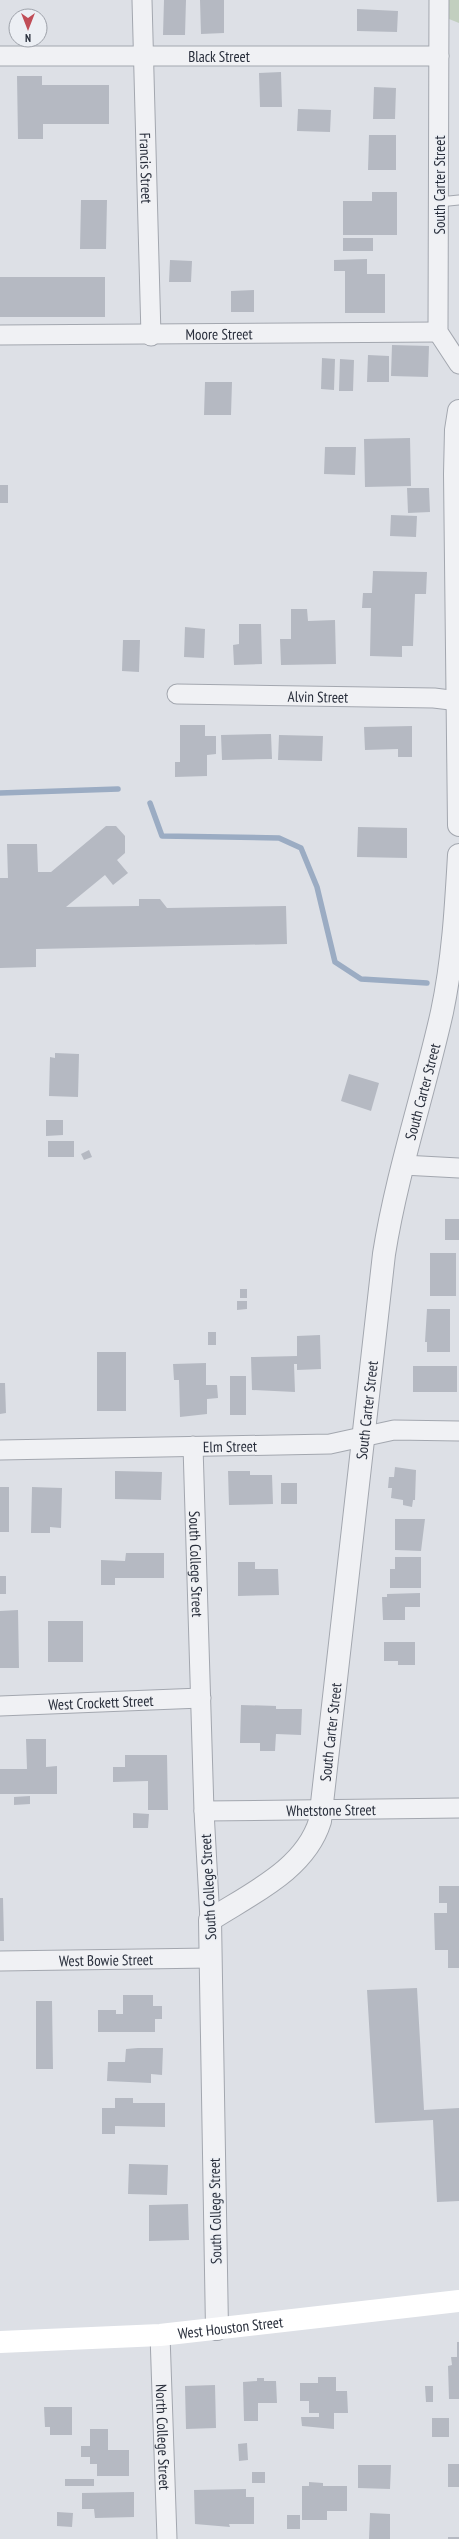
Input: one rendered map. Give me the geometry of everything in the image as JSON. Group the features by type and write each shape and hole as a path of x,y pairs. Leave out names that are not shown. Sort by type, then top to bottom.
{"main road":[{"name":"West Houston Street","path":"0,2342 160,2335 459,2301"}],"street":[{"name":"Francis Street","path":"142,0 142,54 151,336"},
{"name":"South Carter Street","path":"438,332 439,0"},
{"name":"Black Street","path":"0,56 142,54 439,56"},
{"name":"Moore Street","path":"0,335 151,336 438,332"},
{"path":"438,332 459,364"},
{"path":"459,411 457,474 459,825"},
{"name":"Alvin Street","path":"178,694 434,698 459,701"},
{"name":"South Carter Street","path":"210,1920 294,1862 316,1833 321,1809 384,1254 402,1165 455,964 459,855"},
{"path":"402,1165 459,1168"},
{"name":"Elm Street","path":"0,1450 330,1444 394,1430 459,1430"},
{"name":"South College Street","path":"193,1446 204,1811 210,1920 217,2329"},
{"name":"West Crockett Street","path":"0,1706 201,1698"},
{"name":"Whetstone Street","path":"204,1811 459,1808"},
{"name":"West Bowie Street","path":"0,1961 211,1958"},
{"name":"North College Street","path":"160,2335 167,2539"}],"lane":[{"path":"438,202 459,200"}],"green space":[{"path":"448,0 459,0 459,23 449,19"}],"building":[{"path":"164,0 186,0 185,35 163,35"},
{"path":"200,0 224,0 224,33 201,34"},
{"path":"357,9 398,11 397,32 357,31"},
{"path":"281,72 282,107 260,107 259,73"},
{"path":"17,76 42,76 42,85 109,85 109,124 43,124 43,139 18,139"},
{"path":"374,87 396,88 395,119 373,119"},
{"path":"298,109 331,110 330,132 297,131"},
{"path":"369,135 396,135 396,170 368,170"},
{"path":"372,192 397,192 397,235 343,235 343,201 372,201"},
{"path":"81,200 107,200 106,249 80,249"},
{"path":"343,238 373,238 373,251 343,251"},
{"path":"367,259 367,274 385,274 385,313 345,313 345,271 334,271 334,260"},
{"path":"170,260 192,261 191,282 169,282"},
{"path":"0,277 105,277 105,317 0,317"},
{"path":"254,290 254,312 231,312 231,291"},
{"path":"392,345 429,346 428,377 391,376"},
{"path":"368,355 389,356 389,382 367,382"},
{"path":"322,358 335,359 334,390 321,389"},
{"path":"340,359 354,360 353,391 339,391"},
{"path":"205,382 232,382 231,415 204,415"},
{"path":"410,438 411,486 365,487 364,439"},
{"path":"325,447 356,447 355,475 324,474"},
{"path":"0,485 8,485 8,503 0,503"},
{"path":"407,488 429,488 430,512 408,513"},
{"path":"391,515 417,516 416,537 390,536"},
{"path":"373,571 427,572 426,594 415,594 413,646 402,646 402,657 370,656 371,608 362,608 363,593 372,593"},
{"path":"291,609 307,609 308,621 335,620 336,664 281,665 280,639 291,639"},
{"path":"239,624 261,624 262,664 234,665 233,645 239,644"},
{"path":"185,627 205,629 204,658 184,657"},
{"path":"123,640 140,640 139,672 122,671"},
{"path":"180,725 205,725 205,736 216,736 216,754 207,755 207,776 175,777 175,762 180,762"},
{"path":"412,726 412,757 398,757 398,749 365,750 364,727"},
{"path":"271,734 272,759 222,760 221,735"},
{"path":"279,735 323,736 322,761 278,760"},
{"path":"106,826 116,826 125,836 125,853 117,860 128,873 113,885 105,875 66,907 139,906 139,899 160,899 167,908 286,906 287,944 36,949 36,967 0,968 0,878 8,878 7,844 37,844 38,872 51,872"},
{"path":"358,827 407,828 407,858 357,857"},
{"path":"55,1053 79,1054 78,1097 49,1096 50,1057 55,1058"},
{"path":"349,1074 379,1083 371,1111 341,1101"},
{"path":"46,1120 63,1120 63,1135 46,1136"},
{"path":"48,1141 74,1141 74,1157 48,1157"},
{"path":"89,1150 92,1157 84,1160 81,1154"},
{"path":"445,1219 459,1219 459,1240 445,1240"},
{"path":"430,1253 456,1253 456,1296 430,1296"},
{"path":"240,1289 247,1289 247,1298 240,1298"},
{"path":"237,1301 247,1301 247,1309 237,1310"},
{"path":"427,1309 450,1309 450,1352 427,1352 427,1342 425,1342"},
{"path":"208,1332 216,1332 216,1345 208,1345"},
{"path":"320,1335 321,1369 297,1370 297,1364 294,1364 295,1392 252,1390 251,1357 297,1356 297,1336"},
{"path":"97,1352 126,1352 126,1411 97,1411"},
{"path":"206,1363 206,1385 217,1385 218,1398 207,1399 207,1414 180,1417 179,1380 174,1380 173,1364"},
{"path":"413,1366 457,1366 457,1392 413,1392"},
{"path":"230,1376 246,1376 246,1415 230,1415"},
{"path":"0,1383 5,1383 6,1413 0,1414"},
{"path":"395,1467 416,1470 415,1500 413,1500 412,1507 403,1505 403,1500 391,1498 392,1488 388,1488 389,1477 394,1477"},
{"path":"115,1471 162,1472 161,1500 115,1499"},
{"path":"228,1471 250,1471 250,1475 272,1475 273,1504 229,1505"},
{"path":"281,1483 297,1483 297,1504 281,1504"},
{"path":"0,1487 9,1487 9,1532 0,1532"},
{"path":"32,1487 62,1488 61,1528 50,1527 50,1533 31,1533"},
{"path":"395,1519 425,1519 421,1551 395,1550"},
{"path":"126,1553 164,1553 164,1578 115,1578 115,1585 101,1585 101,1560 125,1561"},
{"path":"395,1557 421,1557 421,1588 390,1588 390,1569 395,1569"},
{"path":"238,1562 255,1562 255,1569 278,1569 279,1595 238,1596"},
{"path":"0,1576 6,1576 6,1594 0,1594"},
{"path":"420,1593 420,1607 405,1607 405,1620 383,1620 382,1597 387,1597 387,1594"},
{"path":"18,1610 19,1668 0,1668 0,1611"},
{"path":"48,1621 83,1621 83,1662 48,1662"},
{"path":"384,1642 415,1642 415,1665 398,1665 398,1661 384,1661"},
{"path":"241,1705 276,1706 276,1709 302,1709 301,1735 276,1734 275,1751 260,1751 260,1743 240,1743"},
{"path":"26,1739 46,1739 46,1767 57,1766 57,1794 0,1794 0,1769 27,1769"},
{"path":"125,1755 167,1755 168,1810 148,1810 148,1781 113,1782 113,1767 125,1767"},
{"path":"30,1796 30,1804 14,1805 14,1797"},
{"path":"133,1813 149,1814 148,1828 133,1828"},
{"path":"439,1886 459,1886 459,1968 448,1968 448,1950 435,1950 434,1913 447,1913 447,1903 439,1903"},
{"path":"0,1898 3,1898 4,1941 0,1941"},
{"path":"417,1988 424,2110 459,2108 459,2201 437,2202 433,2120 375,2123 367,1990"},
{"path":"123,1995 153,1995 153,2006 162,2006 162,2019 155,2019 155,2032 98,2032 98,2010 116,2010 116,2014 123,2014"},
{"path":"36,2001 52,2001 53,2069 36,2069"},
{"path":"163,2048 162,2075 151,2074 151,2083 107,2081 108,2062 125,2062 126,2049"},
{"path":"115,2098 133,2098 133,2103 165,2103 165,2127 115,2126 115,2134 102,2134 102,2108 115,2108"},
{"path":"129,2164 168,2165 167,2195 128,2194"},
{"path":"188,2204 189,2240 149,2241 149,2205"},
{"path":"457,2342 459,2342 459,2399 449,2399 448,2366 452,2365 451,2357 457,2357"},
{"path":"318,2377 336,2377 336,2391 347,2391 348,2413 334,2413 334,2429 302,2426 301,2417 319,2417 319,2413 309,2413 309,2401 300,2401 300,2383 318,2383"},
{"path":"257,2378 264,2378 264,2381 276,2381 277,2403 258,2403 258,2421 244,2421 243,2382 257,2381"},
{"path":"215,2385 216,2428 186,2429 185,2386"},
{"path":"425,2386 433,2386 433,2402 426,2402"},
{"path":"44,2407 72,2407 72,2435 50,2435 50,2427 45,2427"},
{"path":"432,2418 449,2418 449,2437 432,2437"},
{"path":"90,2429 108,2429 108,2450 129,2450 129,2476 97,2476 97,2464 90,2464 90,2457 81,2457 81,2446 90,2446"},
{"path":"247,2443 248,2460 239,2461 238,2444"},
{"path":"448,2464 459,2464 459,2487 448,2487"},
{"path":"358,2465 391,2465 390,2489 358,2488"},
{"path":"252,2472 265,2472 265,2483 252,2483"},
{"path":"65,2479 94,2479 94,2486 65,2486"},
{"path":"309,2482 323,2483 323,2486 347,2486 347,2511 327,2511 327,2520 302,2520 302,2486 309,2486"},
{"path":"246,2489 246,2497 254,2497 254,2524 229,2524 230,2527 195,2524 194,2490"},
{"path":"134,2492 134,2517 95,2518 94,2509 82,2509 82,2493"},
{"path":"57,2512 73,2513 72,2527 57,2526"},
{"path":"370,2513 390,2514 390,2539 369,2539"},
{"path":"287,2515 300,2515 300,2529 287,2529"},
{"path":"448,2537 459,2537 459,2539 448,2539"}],"waterway":[{"path":"0,793 118,789"},
{"path":"150,803 162,836 279,838 301,848 317,887 335,962 361,979 427,983"}]}
